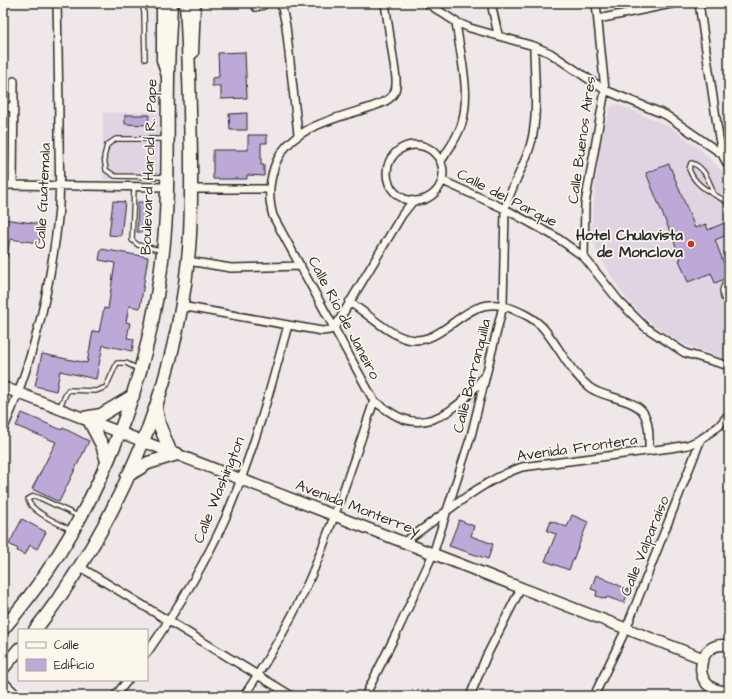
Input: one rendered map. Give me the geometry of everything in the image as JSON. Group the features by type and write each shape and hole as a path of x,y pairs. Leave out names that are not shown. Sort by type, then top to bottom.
{"highway":[{"name":"Boulevard Harold R. Pape","path":"3,629 46,574 81,518 120,432 133,396 140,370 153,314 163,250 167,182 168,78 171,3"},
{"path":"36,629 80,567 101,531 127,476 156,408 174,343 188,261 191,189 190,84 186,3"},
{"path":"107,461 101,441 86,419 101,415 133,396"},
{"path":"127,476 148,463 174,452 159,424 156,408"},
{"path":"3,668 18,650"}],"street":[{"name":"Calle Guatemala","path":"3,430 19,393 44,310 58,216 57,3"},
{"path":"162,3 162,60 168,78"},
{"path":"190,84 193,64 195,3"},
{"path":"281,3 286,26 298,134"},
{"name":"Calle Río de Janeiro","path":"244,696 278,640 310,578 335,515 374,401 335,327 273,216 269,202 269,189 276,164 282,150 298,134 380,103 394,94 396,88 396,78 385,3"},
{"path":"427,3 456,22 470,28 498,34 534,46 579,71 605,90 666,115 726,158"},
{"path":"491,3 498,34"},
{"name":"Calle Buenos Aires","path":"584,257 585,204 605,90 596,3"},
{"path":"598,19 676,3"},
{"path":"699,3 719,138 729,167"},
{"path":"441,161 454,141 462,124 465,110 466,93 456,22"},
{"name":"Calle Barranquilla","path":"365,696 397,632 433,554 471,436 488,371 503,306 505,209 509,194 531,143 535,103 534,46"},
{"path":"13,185 14,81"},
{"path":"3,108 14,106"},
{"path":"420,146 428,148 436,154 441,161 443,168 443,181 439,190 432,196 423,200 413,201 405,199 391,188 387,170 390,161 402,148 420,146"},
{"name":"Calle del Parque","path":"443,181 505,209 556,237 584,257 619,301 645,327 685,353 729,366"},
{"path":"3,185 134,187 167,182"},
{"path":"191,189 269,189"},
{"path":"181,306 322,331 330,330 335,327 402,215 413,201"},
{"path":"188,261 231,268 301,266"},
{"path":"349,302 399,336 414,341 426,340 436,336 466,312 480,305 503,306 524,314 544,328 577,376 590,388 633,404 642,412 648,431 650,451"},
{"name":"Calle Washington","path":"148,652 169,620 224,520 241,479 267,402 288,325"},
{"path":"374,401 401,418 414,421 428,421 442,416 458,404 472,392 488,371"},
{"name":"Avenida Monterrey","path":"3,387 174,452 702,658"},
{"path":"701,439 719,426 729,414"},
{"name":"Avenida Frontera","path":"404,542 447,511 503,474 522,467 650,451 688,445 701,439"},
{"name":"Calle Valparaíso","path":"594,696 626,629 701,439"},
{"path":"80,567 292,696"},
{"path":"470,696 486,657 521,588"},
{"path":"729,646 712,648 702,658 700,665 703,679 712,693 729,690"},
{"path":"3,681 18,696"},
{"path":"115,696 127,681"}],"lane":[{"path":"142,3 144,13 146,59"},
{"path":"251,3 256,9 264,7 266,3"},
{"path":"167,182 115,176 106,170 104,157 107,145 116,139 168,139"},
{"path":"713,193 700,167 691,163 689,169 695,180 713,193 729,203"},
{"path":"134,187 132,240 138,245 163,250"},
{"path":"729,281 724,285 722,295 723,298 729,302"},
{"path":"59,408 68,390 96,391 106,387 118,362 126,363 140,370"},
{"path":"73,531 36,510 29,505 28,499 34,496 40,498 81,518"}],"shaded area":[{"path":"615,104 630,109 672,128 702,151 729,178 729,361 681,343 653,324 641,314 623,294 597,253 591,230 599,149 610,108"},
{"path":"159,112 158,180 103,179 103,113"}],"building":[{"path":"245,52 247,98 221,99 221,86 212,86 212,78 219,77 218,53"},
{"path":"247,113 247,130 230,130 229,114"},
{"path":"125,115 149,115 148,125 125,124"},
{"path":"248,135 267,135 267,143 261,143 261,165 264,165 264,176 247,175 247,179 213,179 213,150 248,150"},
{"path":"669,164 695,228 706,224 708,230 724,223 729,234 715,240 729,277 715,283 711,273 688,282 679,260 681,259 646,173"},
{"path":"113,201 125,202 121,236 109,235"},
{"path":"138,202 147,202 146,232 137,232"},
{"path":"3,219 41,224 39,243 10,239 7,257 3,257"},
{"path":"101,249 148,257 140,308 129,306 126,322 130,323 127,338 134,339 132,351 103,345 96,379 60,371 56,391 35,386 42,354 87,363 93,331 99,332 104,308 108,309 115,263 99,260"},
{"path":"22,413 62,430 63,428 89,441 59,502 32,489 56,442 16,426"},
{"path":"572,515 588,522 569,570 545,561 556,534 547,531 551,521 567,527"},
{"path":"22,519 46,532 37,549 30,545 25,555 17,551 18,549 9,544"},
{"path":"459,520 474,526 471,536 493,544 488,559 449,546"},
{"path":"596,575 629,590 624,603 607,597 606,599 596,596 597,591 591,589"}],"place":[{"name":"Hotel Chulavista de Monclova","path":"691,244"}]}
